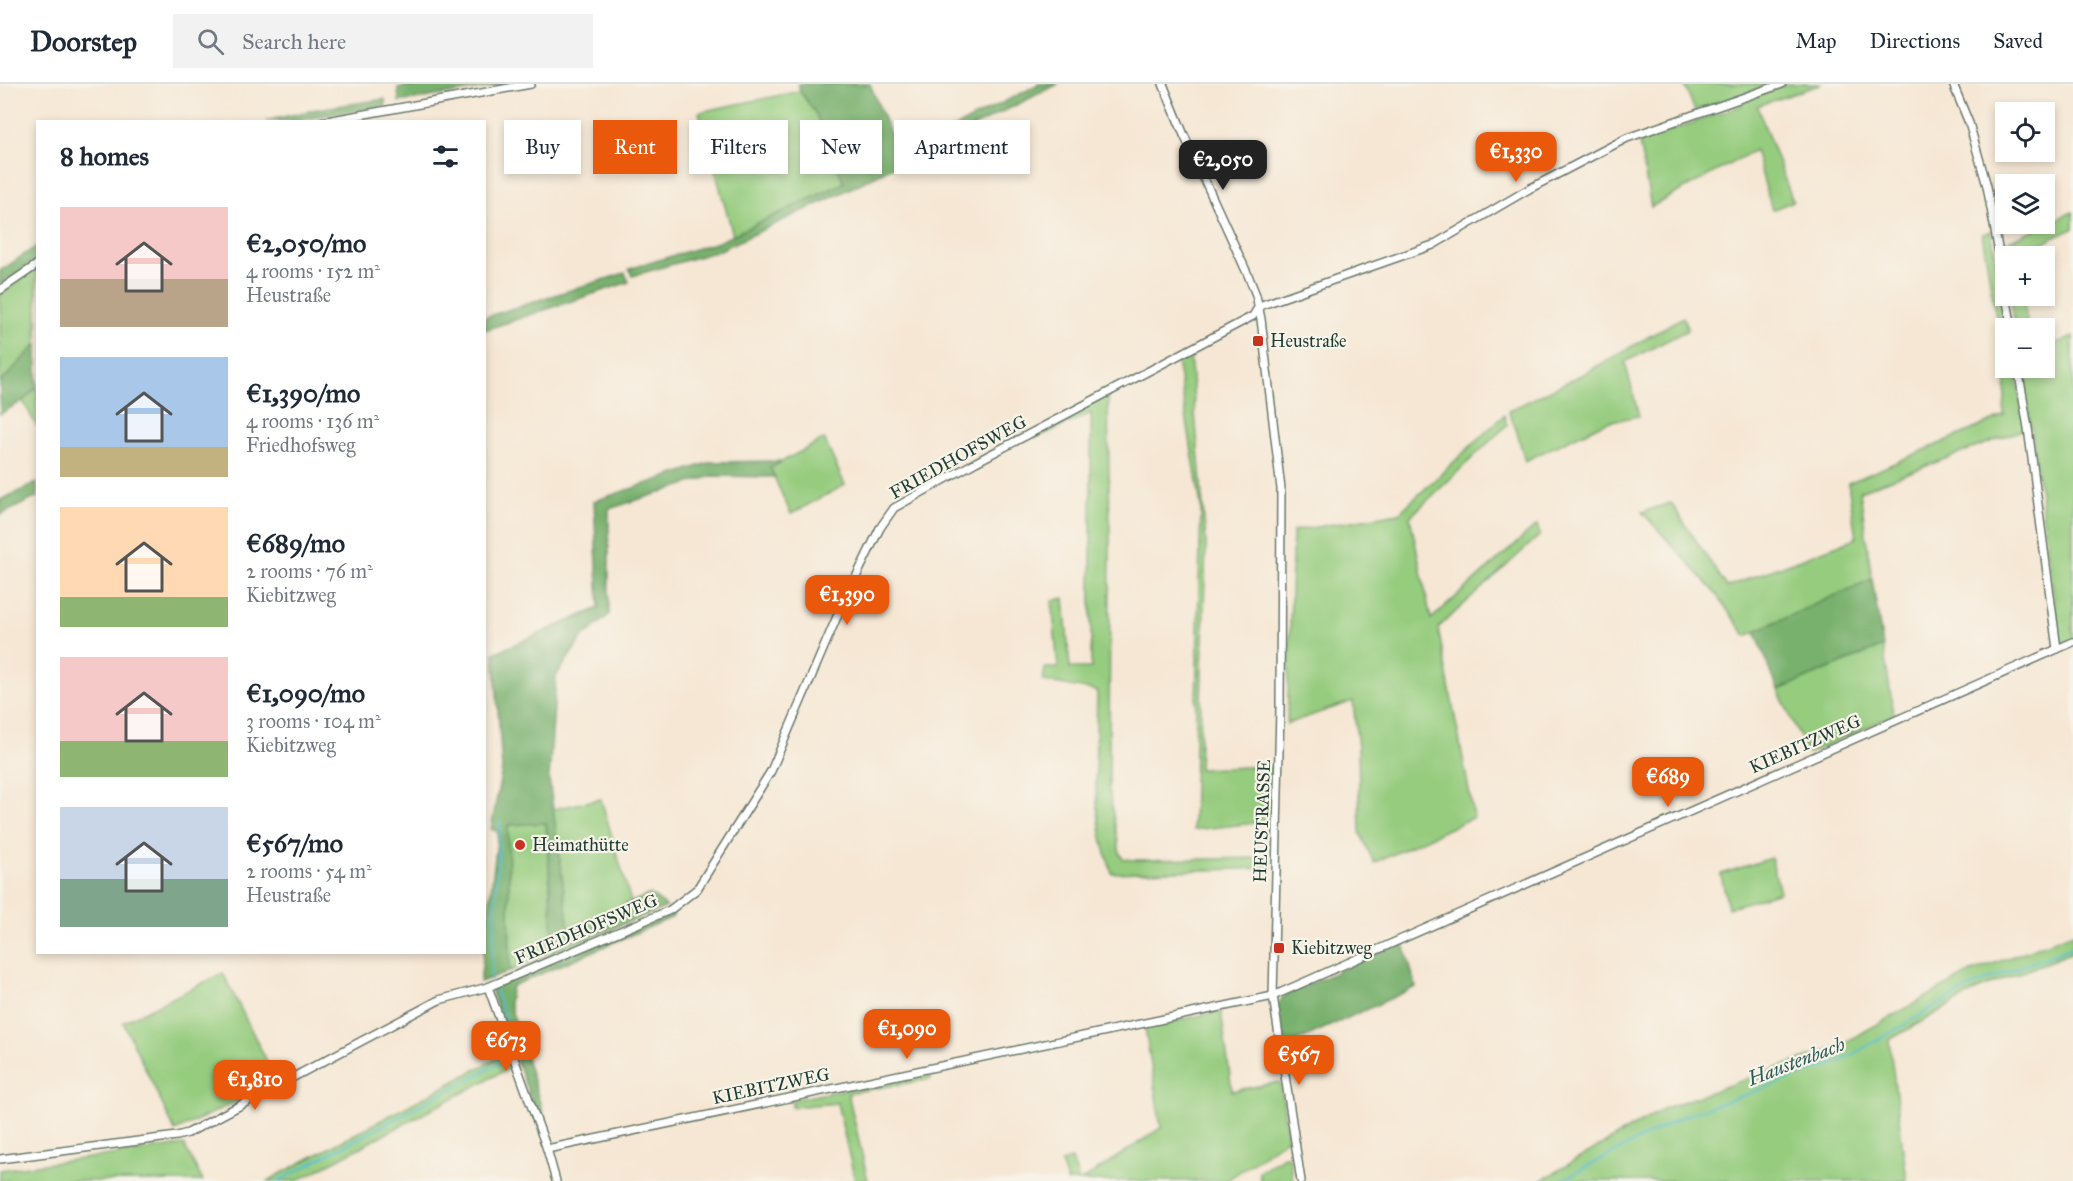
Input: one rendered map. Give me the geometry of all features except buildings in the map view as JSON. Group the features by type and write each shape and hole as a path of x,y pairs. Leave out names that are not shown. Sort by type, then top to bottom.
{"street":[{"path":"332,120 531,84"},
{"name":"HEUSTRASSE","path":"1163,84 1248,275 1259,306 1281,489 1280,710 1273,996 1301,1181"},
{"name":"FRIEDHOFSWEG","path":"0,1159 188,1133 439,1000 488,987 670,910 696,889 771,771 839,612 880,528 894,508 1253,316 1259,306 1434,245 1530,189 1627,138 1782,84"},
{"path":"1953,84 1968,123 1987,186 1998,246"},
{"path":"0,290 36,265"},
{"path":"2020,378 2057,649"},
{"name":"KIEBITZWEG","path":"547,1149 1273,996 2073,642"},
{"path":"488,987 547,1149 556,1181"}],"green space":[{"path":"423,84 511,84 399,102 398,88"},
{"path":"798,84 870,84 894,144 894,166 882,172 882,120 818,120"},
{"path":"1039,84 1058,84 986,120 969,120"},
{"path":"1684,84 1772,84 1695,111"},
{"path":"1787,84 1822,84 1757,106 1793,201 1772,210 1755,150 1651,207 1639,142 1742,105 1742,101"},
{"path":"800,91 818,120 800,120 800,174 840,174 844,183 733,235 716,174 788,174 788,120 701,120 699,112"},
{"path":"385,99 386,106 304,120 270,120 317,109"},
{"path":"840,174 879,174 718,251 632,276 629,269 718,242 844,183"},
{"path":"2073,212 2073,229 2036,246 2002,246 2002,244 2024,234 2055,234 2055,220"},
{"path":"1991,231 1995,254 1995,306 2004,306 2006,318 1996,318 1982,234"},
{"path":"36,247 36,260 0,285 0,271"},
{"path":"36,269 36,345 0,383 0,295"},
{"path":"625,273 629,282 486,330 486,317"},
{"path":"2012,306 2025,306 2026,318 2013,318"},
{"path":"1683,317 1688,330 1625,362 1639,416 1606,422 1525,461 1508,411 1587,372"},
{"path":"2073,337 2073,639 2060,644 2023,378 2055,378 2055,343"},
{"path":"36,345 36,388 23,401 0,414 0,383"},
{"path":"1190,354 1206,542 1199,769 1272,766 1272,821 1193,830 1201,506 1177,361"},
{"path":"2006,378 2017,378 2025,429 1860,491 1872,579 1746,636 1713,590 1642,512 1671,503 1727,587 1856,538 1848,483 2004,416"},
{"path":"36,388 36,425 23,401"},
{"path":"1108,395 1109,791 1120,854 1123,859 1136,860 1270,858 1270,868 1112,873 1105,851 1097,806 1097,691 1043,681 1045,668 1058,668 1052,601 1064,598 1070,668 1091,668 1091,413 1036,438 1034,434"},
{"path":"1504,415 1507,425 1410,517 1431,619 1537,525 1540,535 1438,628 1474,817 1374,863 1360,832 1358,748 1353,701 1287,724 1293,531 1399,513"},
{"path":"824,439 845,485 791,514 770,468"},
{"path":"783,461 770,468 775,477 712,476 609,509 609,615 582,638 556,676 549,779 569,929 650,894 667,907 554,952 546,823 508,825 510,971 480,982 483,954 486,954 486,932 498,832 491,829 502,769 494,653 599,608 594,501 711,462"},
{"path":"36,483 36,497 0,515 0,500"},
{"path":"1872,579 1883,646 1778,690 1755,631"},
{"path":"1883,646 1894,715 1808,754 1778,690"},
{"path":"601,799 631,902 569,929 553,809"},
{"path":"546,822 554,952 510,971 508,825"},
{"path":"1771,858 1780,892 1728,908 1721,874"},
{"path":"673,912 673,917 512,986 509,1002 544,1116 538,1119 490,988"},
{"path":"2073,933 2073,952 1977,990 1889,1040 1907,1181 1540,1181 1665,1108 1837,1047 1969,973"},
{"path":"1403,941 1416,987 1290,1044 1284,1044 1278,1004 1284,996"},
{"path":"223,973 277,1082 175,1131 123,1022"},
{"path":"1221,1011 1232,1091 1280,1082 1288,1138 1226,1181 1081,1181 1161,1128 1145,1027"},
{"path":"507,1053 515,1065 297,1181 267,1181"},
{"path":"930,1072 931,1079 848,1093 868,1181 855,1181 837,1103 792,1107 792,1100"},
{"path":"184,1145 203,1181 0,1181 0,1170"},
{"path":"1284,1156 1289,1156 1293,1181 1260,1181 1259,1171"},
{"path":"1072,1159 1079,1181 1067,1181 1061,1163"}],"waterway":[{"path":"491,980 500,822"},
{"name":"Haustenbach","path":"1560,1181 1684,1116 1839,1062 1974,985 2073,947"},
{"path":"495,990 518,1053"},
{"path":"278,1181 509,1058"}],"place":[{"name":"Heustraße","path":"1258,341"},
{"name":"Heimathütte","path":"520,845"},
{"name":"Kiebitzweg","path":"1279,948"}]}
